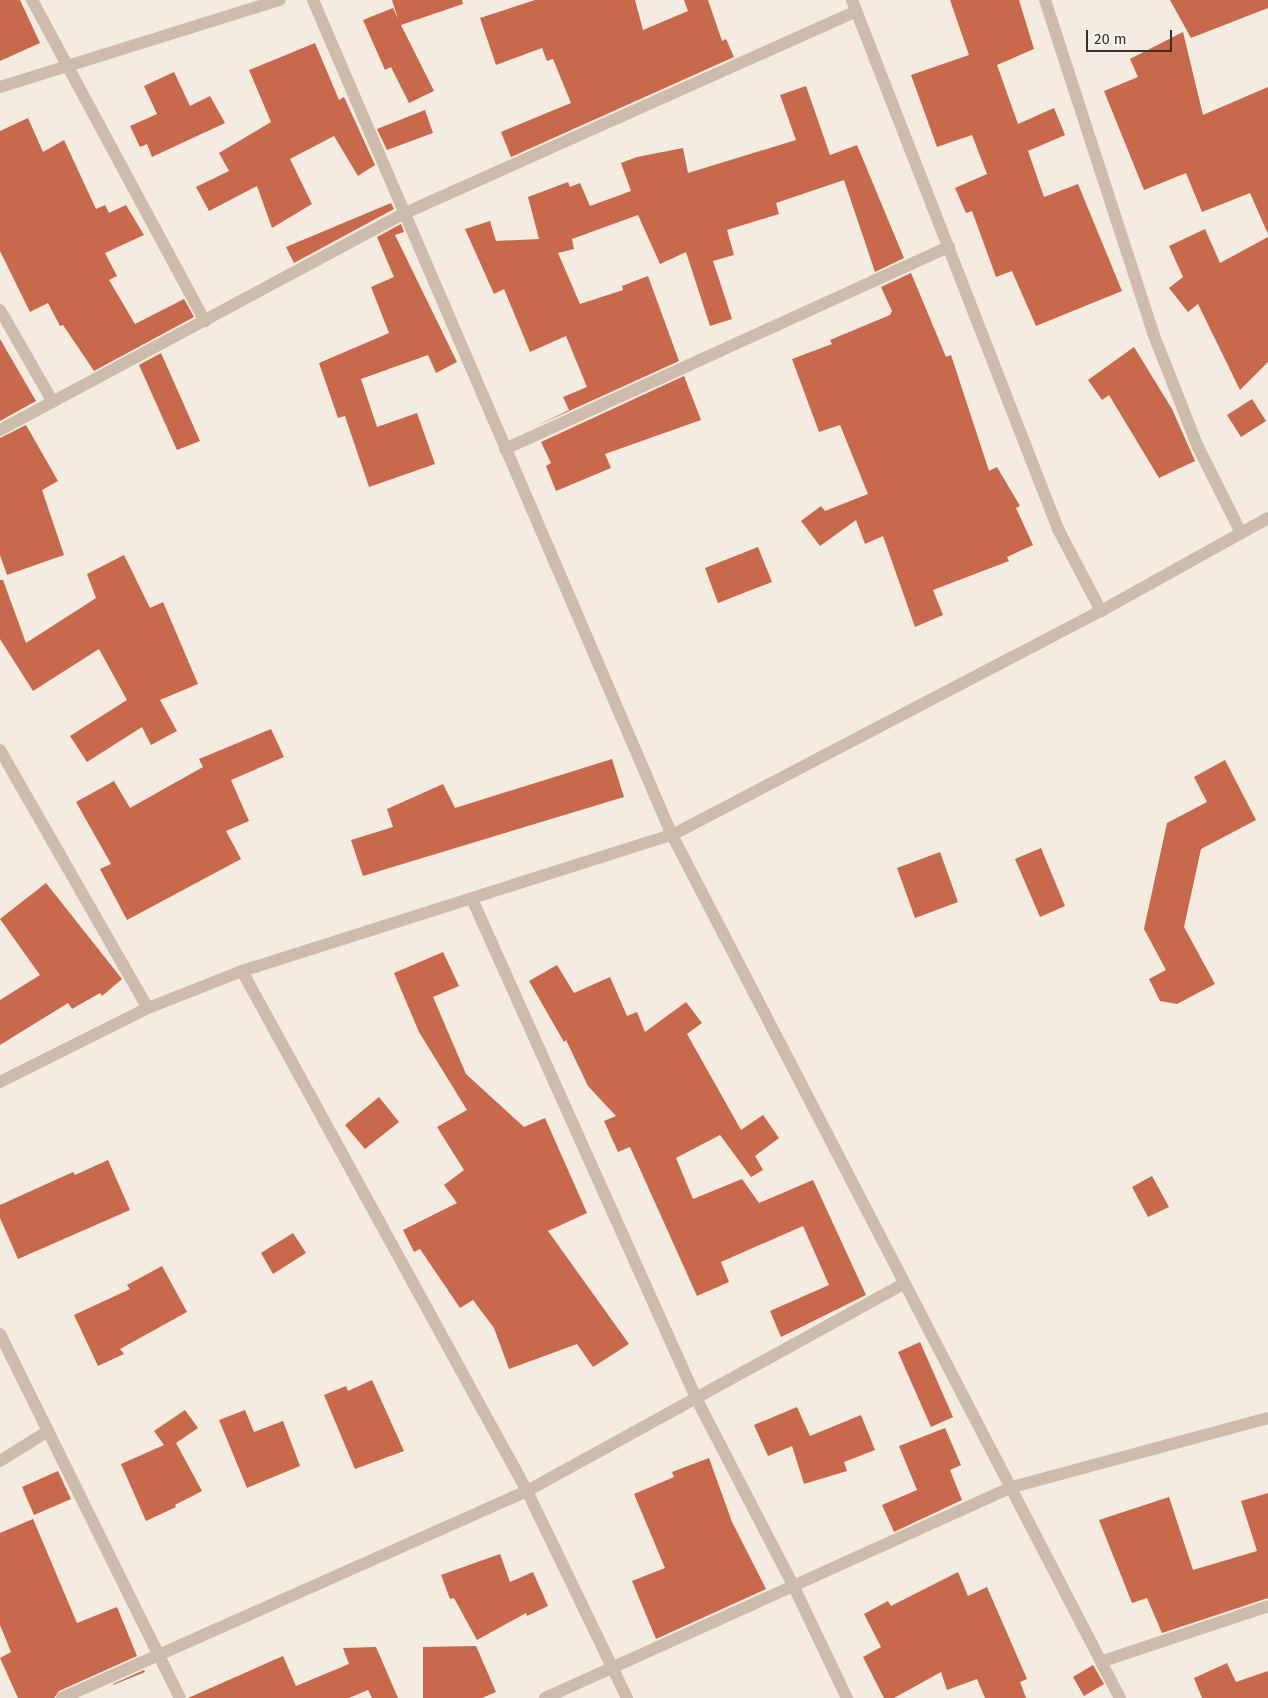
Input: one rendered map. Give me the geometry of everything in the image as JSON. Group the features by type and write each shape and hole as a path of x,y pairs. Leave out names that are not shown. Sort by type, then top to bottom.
{"street":[{"path":"32,0 205,321"},
{"path":"0,87 280,0"},
{"path":"313,0 403,214 672,835 1103,1661 1120,1698"},
{"path":"1045,0 1153,333 1198,447 1241,533"},
{"path":"0,430 403,214 854,5 1058,529 1100,611"},
{"path":"505,449 948,247"},
{"path":"0,310 53,402"},
{"path":"0,1082 148,1008 242,972 672,835 1100,611 1268,518"},
{"path":"0,750 148,1008"},
{"path":"472,899 696,1398 793,1585 847,1698"},
{"path":"242,972 527,1491 627,1698"},
{"path":"62,1698 527,1491 905,1283"},
{"path":"0,1334 180,1698"},
{"path":"546,1698 612,1666 1012,1487 1268,1418"},
{"path":"0,1461 48,1431"},
{"path":"1103,1661 1268,1606"}],"building":[{"path":"0,0 20,0 40,43 0,61"},
{"path":"392,0 462,0 463,4 401,25 434,91 409,103 391,67 385,70 363,20 393,8 398,19"},
{"path":"535,0 635,0 643,30 688,11 684,0 708,0 722,41 726,39 734,57 511,157 501,132 571,103 553,59 547,61 542,48 496,65 480,18"},
{"path":"950,0 1019,0 1034,49 997,65 1018,124 1054,108 1065,135 1028,151 1044,197 1078,184 1122,291 1036,326 1012,271 996,277 972,211 966,213 955,188 987,174 972,135 937,147 911,75 969,55"},
{"path":"1170,0 1268,0 1268,8 1191,38"},
{"path":"1183,32 1203,115 1268,87 1268,234 1250,193 1202,212 1186,173 1144,190 1104,91 1138,77 1130,59"},
{"path":"315,43 339,100 344,97 375,165 358,176 334,136 290,159 312,204 272,228 257,186 209,211 196,187 229,171 219,153 271,122 249,70"},
{"path":"174,72 190,106 210,96 225,123 152,157 147,144 140,147 130,126 157,114 144,86"},
{"path":"806,86 830,155 857,145 904,258 875,272 844,180 776,203 779,214 727,230 734,255 713,261 732,319 710,326 686,252 660,264 638,215 572,239 574,249 558,253 580,304 623,290 622,286 648,276 679,361 534,427 569,410 563,397 587,387 566,336 530,352 504,289 494,294 465,229 490,221 496,241 539,239 528,197 568,182 570,187 580,183 590,206 631,191 621,163 637,157 683,148 688,173 796,140 780,95"},
{"path":"425,110 433,133 387,150 377,129"},
{"path":"28,118 43,152 64,140 96,209 105,205 109,213 126,205 144,235 105,253 117,276 109,280 135,324 184,299 194,317 94,371 63,325 60,326 48,303 30,312 0,251 0,131"},
{"path":"391,203 394,209 294,263 286,247"},
{"path":"401,224 404,232 395,235 457,362 436,373 428,355 361,379 377,427 417,413 435,464 369,487 345,416 338,418 319,363 389,333 371,287 394,277 377,237"},
{"path":"1205,229 1220,263 1268,237 1268,362 1240,390 1198,304 1188,312 1169,288 1183,277 1169,246"},
{"path":"911,273 946,357 951,355 989,471 997,467 1020,506 1016,508 1033,545 1007,557 1009,561 933,590 943,615 915,627 883,536 865,544 856,520 820,546 801,521 821,506 825,511 868,494 840,425 819,432 792,359 832,344 830,340 890,315 892,311 881,287"},
{"path":"0,339 36,401 0,421"},
{"path":"1134,347 1172,409 1195,461 1159,478 1109,395 1102,400 1088,380"},
{"path":"161,353 200,441 177,450 139,365"},
{"path":"684,376 701,420 605,454 611,468 556,491 546,466 551,463 541,442"},
{"path":"1252,399 1266,421 1241,437 1227,415"},
{"path":"26,425 58,481 42,490 64,555 7,575 0,555 0,438"},
{"path":"758,547 772,582 718,603 705,568"},
{"path":"124,555 150,608 163,602 198,684 160,700 177,731 151,745 142,727 87,762 70,736 127,700 99,649 33,691 0,639 0,580 3,580 26,643 96,598 87,574"},
{"path":"271,729 284,757 231,780 249,821 226,831 241,859 127,920 100,869 111,864 76,802 114,781 130,808 203,767 199,759"},
{"path":"612,759 624,797 363,876 351,840 393,827 387,809 443,784 455,808"},
{"path":"1225,760 1256,820 1201,849 1184,927 1215,984 1177,1004 1160,1001 1149,979 1166,970 1144,929 1167,823 1207,802 1194,777"},
{"path":"1041,848 1065,906 1040,917 1015,859"},
{"path":"940,852 958,902 915,918 897,868"},
{"path":"46,883 122,979 102,996 100,993 72,1009 68,1003 0,1045 0,1000 40,975 0,919"},
{"path":"443,952 459,986 433,997 466,1074 524,1127 545,1118 587,1213 548,1231 629,1344 593,1367 577,1344 509,1369 494,1328 473,1300 460,1308 420,1249 414,1252 403,1230 457,1203 444,1185 464,1170 437,1127 467,1110 419,1032 394,973"},
{"path":"557,965 574,993 610,977 627,1016 637,1012 645,1032 686,1002 702,1023 687,1034 741,1130 763,1115 779,1138 755,1156 763,1170 751,1177 720,1135 676,1158 693,1199 742,1179 759,1203 813,1180 866,1295 781,1337 770,1311 829,1285 803,1226 721,1262 729,1282 697,1296 630,1147 618,1152 604,1121 616,1116 588,1086 566,1040 564,1042 529,981"},
{"path":"379,1097 399,1122 365,1149 345,1125"},
{"path":"108,1160 130,1210 18,1259 0,1218 0,1205 73,1172 75,1175"},
{"path":"1152,1176 1169,1207 1148,1217 1132,1187"},
{"path":"293,1233 306,1253 273,1274 261,1253"},
{"path":"162,1266 187,1312 120,1349 124,1354 98,1366 74,1315 130,1289 127,1285"},
{"path":"920,1342 953,1417 931,1427 898,1352"},
{"path":"372,1380 404,1451 355,1469 324,1395 346,1386 348,1391"},
{"path":"797,1407 810,1436 861,1415 875,1450 844,1462 847,1471 804,1484 792,1446 768,1456 754,1425"},
{"path":"185,1410 198,1428 176,1443 202,1491 175,1505 176,1507 146,1521 121,1464 164,1445 154,1431"},
{"path":"245,1410 254,1432 283,1421 300,1466 247,1488 219,1420"},
{"path":"945,1428 961,1465 950,1470 962,1500 894,1532 882,1505 917,1490 899,1446"},
{"path":"709,1458 732,1522 766,1589 656,1639 632,1581 665,1568 634,1494 674,1477 672,1472"},
{"path":"58,1471 71,1499 34,1515 22,1487"},
{"path":"1268,1493 1268,1598 1162,1633 1147,1598 1132,1603 1099,1520 1169,1497 1193,1570 1257,1551 1241,1501"},
{"path":"33,1519 77,1623 117,1607 137,1656 59,1691 54,1698 18,1698 0,1658 11,1652 0,1625 0,1533"},
{"path":"500,1554 510,1582 533,1572 548,1606 527,1616 526,1613 477,1640 454,1598 450,1599 441,1575"},
{"path":"958,1572 968,1596 987,1587 1027,1679 1020,1682 1026,1698 985,1698 977,1679 947,1690 941,1672 894,1698 884,1698 863,1657 881,1647 864,1614 888,1601 891,1606"},
{"path":"476,1646 496,1692 482,1698 423,1698 423,1647"},
{"path":"376,1647 398,1698 372,1698 368,1690 349,1698 188,1698 283,1656 296,1686 349,1664 343,1648"},
{"path":"1227,1663 1236,1682 1268,1671 1268,1698 1202,1698 1194,1678"},
{"path":"1093,1665 1104,1684 1084,1696 1073,1677"},
{"path":"144,1670 145,1672 113,1685 113,1684"}]}
